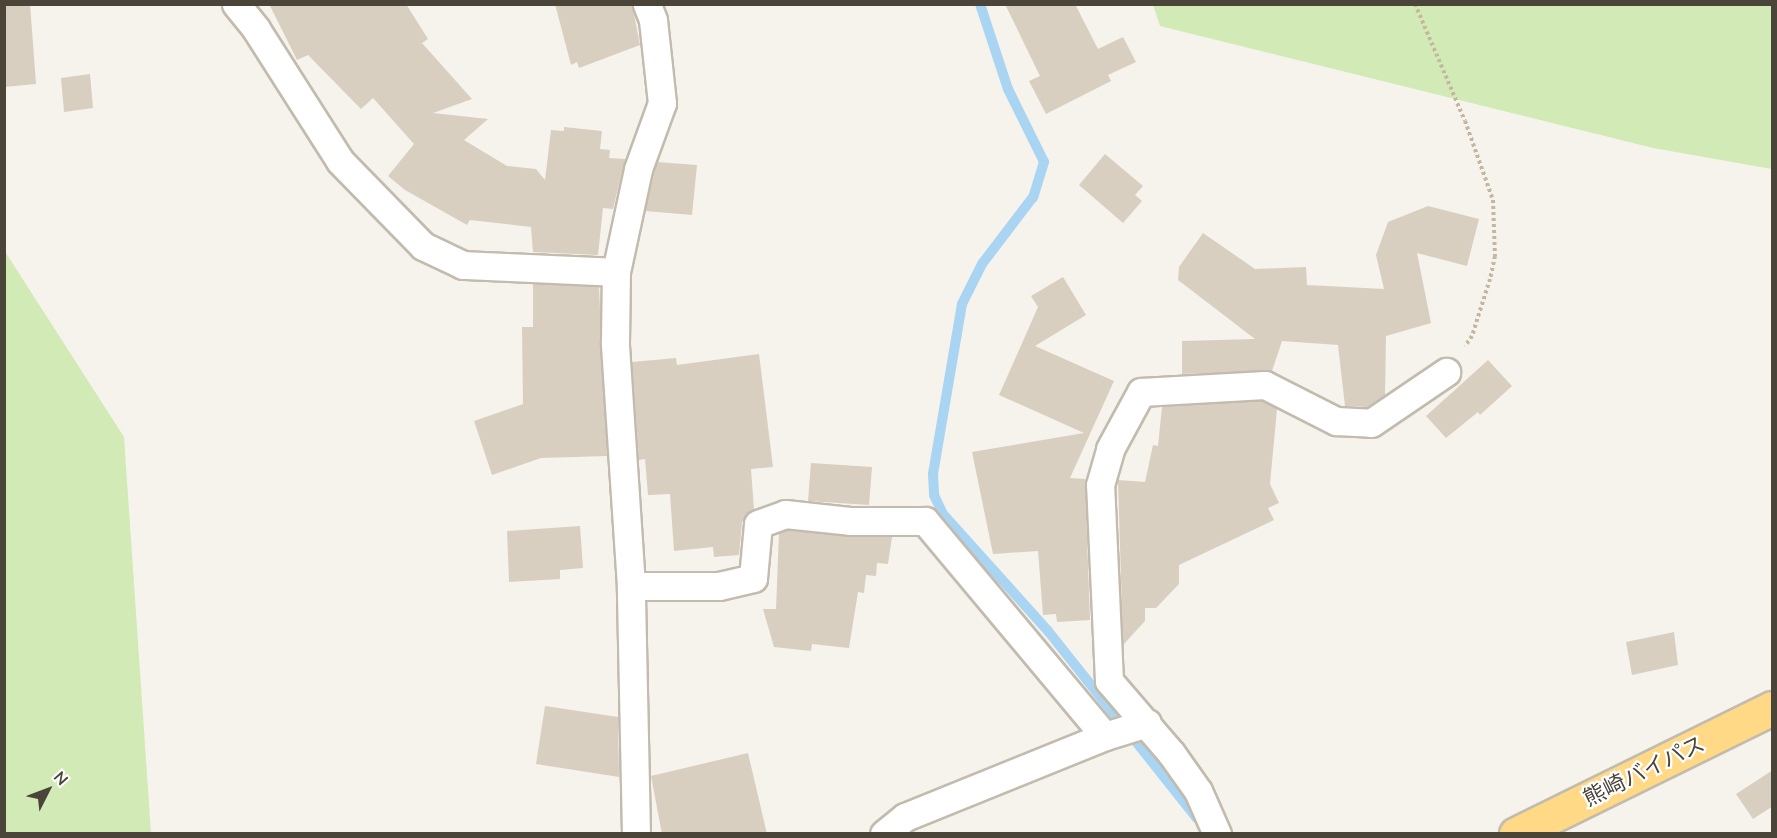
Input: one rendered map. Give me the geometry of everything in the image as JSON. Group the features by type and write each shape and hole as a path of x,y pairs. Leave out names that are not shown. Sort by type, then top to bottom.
{"highway":[{"name":"熊崎バイパス","path":"1516,834 1773,708"}],"street":[{"path":"236,4 256,29 340,161 423,246 463,265 615,272"},
{"path":"636,834 631,586 615,342 615,272 638,170 662,103 652,20 647,4"},
{"path":"1218,834 1198,791 1147,723 1109,681 1100,485 1110,449 1141,392 1265,386 1336,422 1371,423 1446,372"},
{"path":"631,586 719,586 753,578 758,524 785,514 850,521 925,521 1105,736"},
{"path":"884,834 905,817 1105,736 1147,723"}],"path":[{"path":"1415,4 1465,121 1493,200 1495,256 1490,279 1472,336 1446,372"}],"green space":[{"path":"1153,5 1772,5 1772,169 1653,148 1160,26"},
{"path":"4,250 124,437 151,833 5,833"}],"building":[{"path":"4,4 30,4 36,84 4,87"},
{"path":"269,4 406,4 428,39 422,43 472,99 433,113 488,119 464,140 507,166 536,169 545,180 551,130 564,131 564,127 602,131 600,149 610,150 609,158 625,159 613,209 603,208 598,255 533,252 531,227 470,220 467,225 405,190 388,176 414,144 373,98 361,109 308,55 297,60"},
{"path":"555,4 632,4 640,45 579,68 577,62 571,65"},
{"path":"1005,4 1075,4 1098,49 1123,37 1136,62 1108,75 1111,81 1046,114 1029,81 1040,76"},
{"path":"90,74 93,108 64,112 61,78"},
{"path":"1105,154 1143,186 1135,195 1142,201 1123,223 1079,185"},
{"path":"657,162 697,165 692,215 645,211"},
{"path":"1428,206 1479,219 1467,266 1417,253 1431,323 1386,336 1385,395 1367,407 1345,406 1338,345 1282,341 1272,371 1182,374 1182,341 1255,339 1178,280 1179,267 1203,233 1255,269 1306,267 1307,285 1384,289 1376,255 1388,222"},
{"path":"1063,277 1086,315 1035,346 1114,381 1070,478 1085,479 1090,620 1057,622 1056,614 1043,615 1038,551 993,554 972,452 1084,433 999,395 1038,307 1031,296"},
{"path":"533,284 599,287 607,456 541,458 492,475 474,421 523,404 522,327 533,327"},
{"path":"759,354 773,467 751,469 754,509 742,522 739,555 714,557 713,547 674,551 670,494 648,495 645,459 639,460 632,362 676,358 677,365"},
{"path":"1488,360 1512,386 1480,415 1478,412 1446,438 1426,416"},
{"path":"1262,401 1277,409 1270,484 1279,503 1268,508 1274,520 1179,565 1179,584 1156,608 1145,608 1145,621 1123,645 1118,480 1145,482 1153,445 1158,446 1162,407"},
{"path":"811,463 872,467 869,505 808,501"},
{"path":"580,526 583,568 560,570 560,579 509,582 507,531"},
{"path":"787,530 892,537 888,564 877,563 876,576 866,575 864,593 858,592 849,648 812,644 811,651 774,647 763,609 776,609 779,533"},
{"path":"1674,632 1678,665 1632,675 1626,642"},
{"path":"545,706 618,717 619,777 536,764"},
{"path":"748,753 767,834 662,834 651,776"},
{"path":"1773,770 1773,806 1753,819 1736,794"}],"waterway":[{"path":"980,4 1008,89 1044,162 1033,197 982,264 962,304 933,474 934,495 943,514 1048,631 1197,818"}]}
